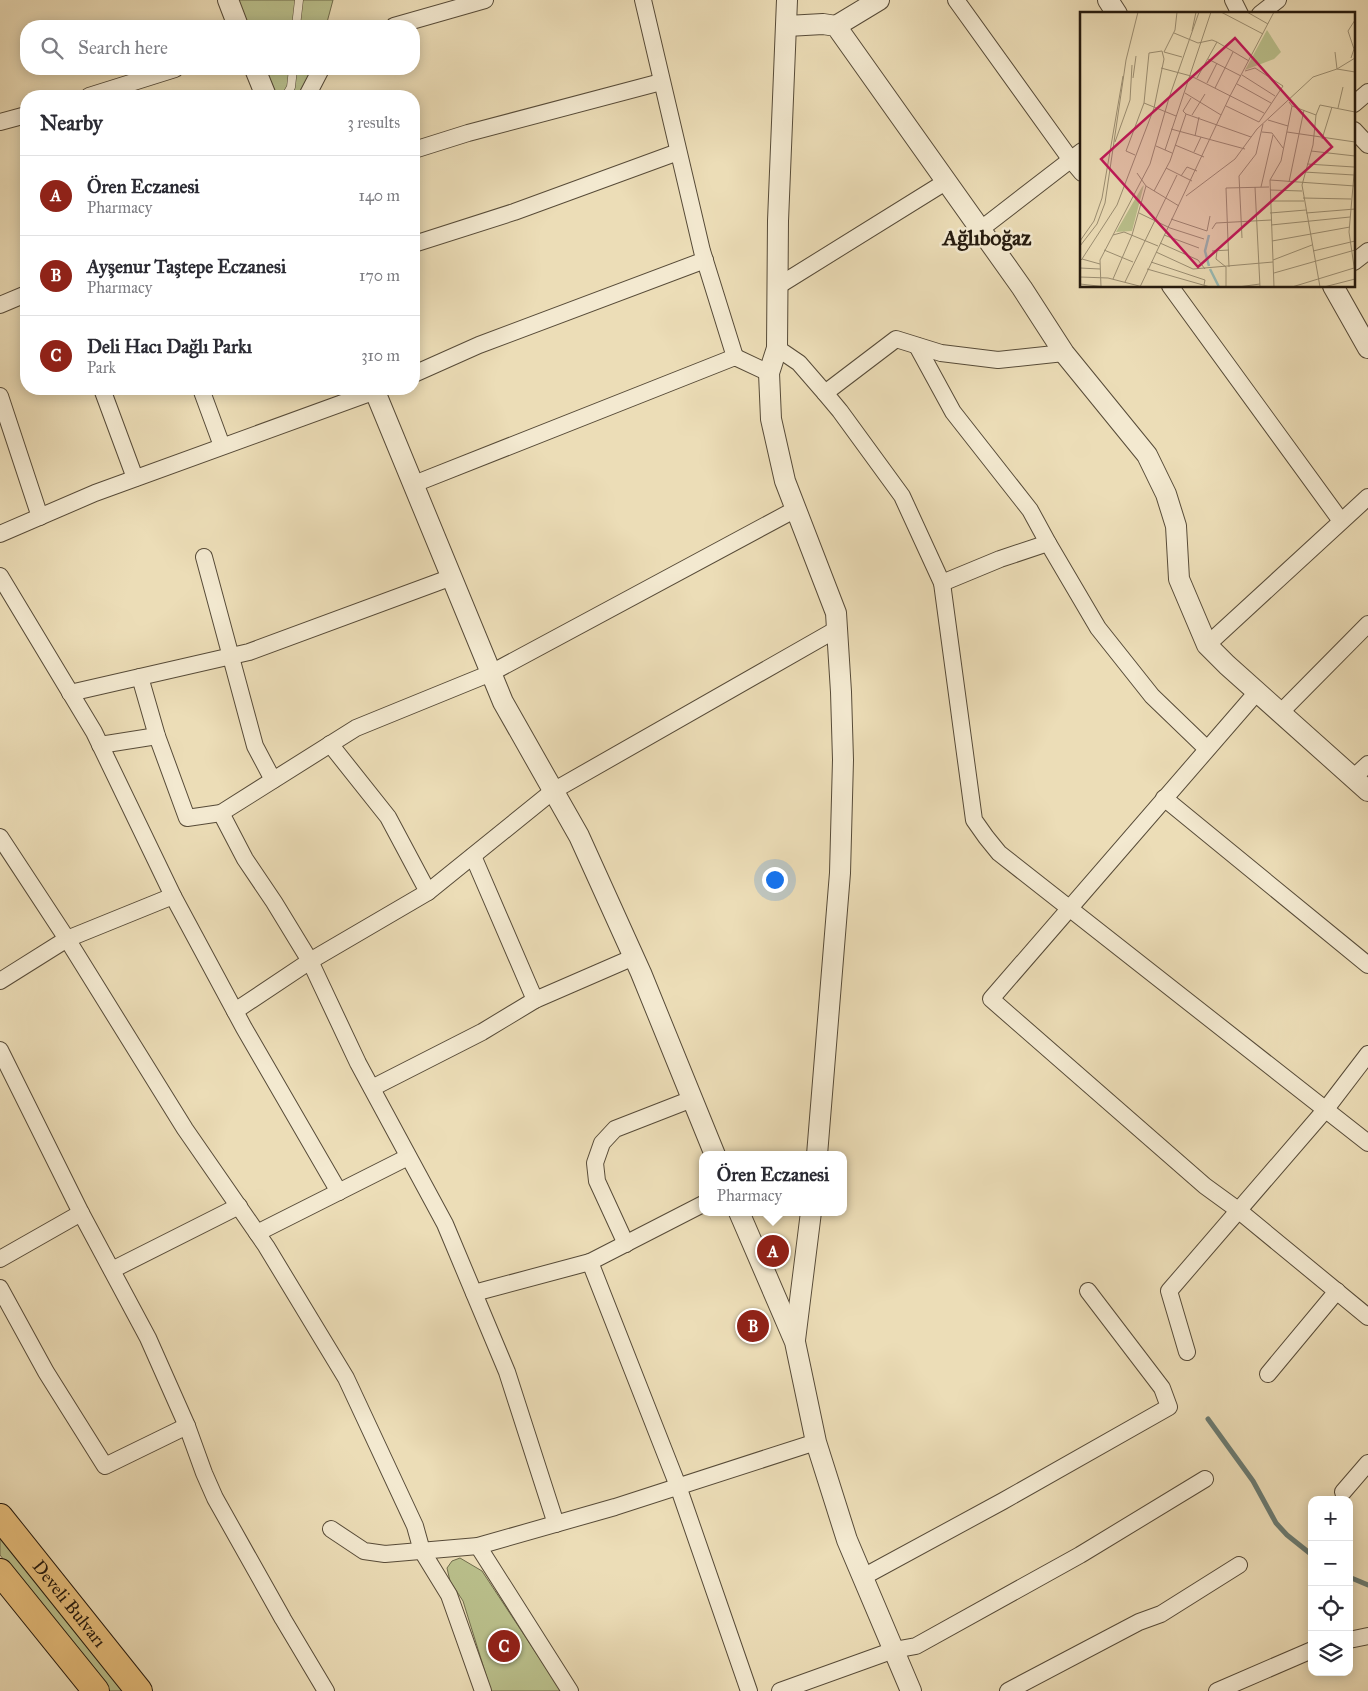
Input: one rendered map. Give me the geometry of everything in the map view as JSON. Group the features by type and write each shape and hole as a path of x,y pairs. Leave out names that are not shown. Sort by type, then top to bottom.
{"highway":[{"name":"Develi Bulvarı","path":"0,1517 139,1691"},
{"name":"Develi Bulvarı","path":"0,1572 96,1691"}],"street":[{"path":"228,0 236,20"},
{"path":"415,20 485,0"},
{"path":"643,0 661,82 705,260 735,357 768,373"},
{"path":"787,0 778,221 777,348 768,373 770,419 785,482 836,613 843,760 840,873 817,1151"},
{"path":"787,26 822,24 836,26 879,0"},
{"path":"956,0 1076,155 1080,167"},
{"path":"1108,0 1116,12"},
{"path":"1233,0 1239,12"},
{"path":"1263,12 1278,0"},
{"path":"836,26 1022,288 1064,354 1147,455 1166,494 1176,526 1179,579 1207,645 1256,692 1361,784 1368,764"},
{"path":"108,90 156,75"},
{"path":"257,75 264,90"},
{"path":"310,90 318,75"},
{"path":"420,148 468,133 661,82"},
{"path":"1356,102 1368,92"},
{"path":"0,122 20,116"},
{"path":"1356,132 1368,145"},
{"path":"420,242 514,212 678,152"},
{"path":"981,230 1076,155"},
{"path":"778,286 946,181"},
{"path":"1356,260 1368,251"},
{"path":"420,371 479,344 705,260"},
{"path":"1171,288 1342,521"},
{"path":"1334,288 1368,348"},
{"path":"0,305 20,297"},
{"path":"825,393 896,340 941,353 998,360 1064,354"},
{"path":"917,346 953,412 1030,510 1098,628 1152,696 1207,749"},
{"path":"777,348 799,363 825,393 902,496 942,583 974,820 986,838 999,853 1368,1143"},
{"path":"414,484 735,357"},
{"path":"104,395 135,478"},
{"path":"203,395 222,446"},
{"path":"0,534 95,493 362,395"},
{"path":"378,395 502,702 578,836 634,957 713,1151"},
{"path":"0,396 40,517"},
{"path":"1207,645 1368,497"},
{"path":"140,676 156,736 187,818 222,813 356,728 491,673 796,509"},
{"path":"942,583 1000,559 1048,543"},
{"path":"204,556 232,656 254,746 273,780"},
{"path":"0,576 100,745 172,896 235,1011 339,1192"},
{"path":"70,692 249,652 452,577"},
{"path":"1280,713 1368,624"},
{"path":"235,1011 310,961 428,892 553,791 837,629"},
{"path":"1256,692 991,999 1205,1186 1238,1210 1368,1316"},
{"path":"100,745 156,736"},
{"path":"330,744 388,817 428,892"},
{"path":"1164,798 1368,965"},
{"path":"222,813 245,859 310,961 372,1088 444,1224 507,1372 556,1524"},
{"path":"0,837 67,940 185,1130 257,1233 346,1378 415,1526 422,1551 449,1596 483,1691"},
{"path":"473,856 535,1000"},
{"path":"0,981 67,940 172,896"},
{"path":"372,1088 482,1032 535,1000 634,957"},
{"path":"0,1050 81,1213 148,1338 187,1426 215,1498 326,1691"},
{"path":"1187,1352 1169,1291 1326,1109 1368,1054"},
{"path":"626,1244 597,1182 595,1163 602,1143 615,1129 692,1099"},
{"path":"257,1233 408,1156"},
{"path":"112,1270 239,1206"},
{"path":"474,1293 590,1262 699,1206"},
{"path":"0,1259 81,1213"},
{"path":"741,1216 795,1342 816,1442 848,1540 911,1691"},
{"path":"795,1342 811,1216"},
{"path":"590,1262 678,1486 749,1691"},
{"path":"0,1288 46,1372 105,1466 187,1426"},
{"path":"863,1577 1003,1501 1169,1407 1162,1388 1088,1291"},
{"path":"1268,1374 1337,1291"},
{"path":"331,1529 364,1552 385,1554 478,1546 615,1507 816,1442"},
{"path":"1343,1492 1368,1463"},
{"path":"780,1691 894,1650 916,1646 1080,1555 1205,1479"},
{"path":"478,1546 570,1691"},
{"path":"1008,1691 1139,1622 1161,1614 1239,1565"},
{"path":"1353,1639 1368,1636"},
{"path":"1217,1691 1308,1652"}],"lane":[{"path":"296,20 298,0"},
{"path":"289,90 292,75"}],"green space":[{"path":"236,0 333,0 328,20 244,20"},
{"path":"265,75 311,75 305,90 272,90"},
{"path":"0,1535 123,1691 109,1691 0,1555"},
{"path":"460,1558 482,1571 561,1691 491,1691 463,1601 450,1581 447,1568 452,1561"}],"waterway":[{"path":"1208,1419 1253,1481 1276,1523 1287,1535 1308,1552"},
{"path":"1353,1579 1368,1585"}],"place":[{"name":"Ören Eczanesi","path":"773,1251"},
{"name":"Ayşenur Taştepe Eczanesi","path":"753,1326"},
{"name":"Deli Hacı Dağlı Parkı","path":"504,1646"}],"district":[{"name":"Ağlıboğaz","path":"987,237"}]}
